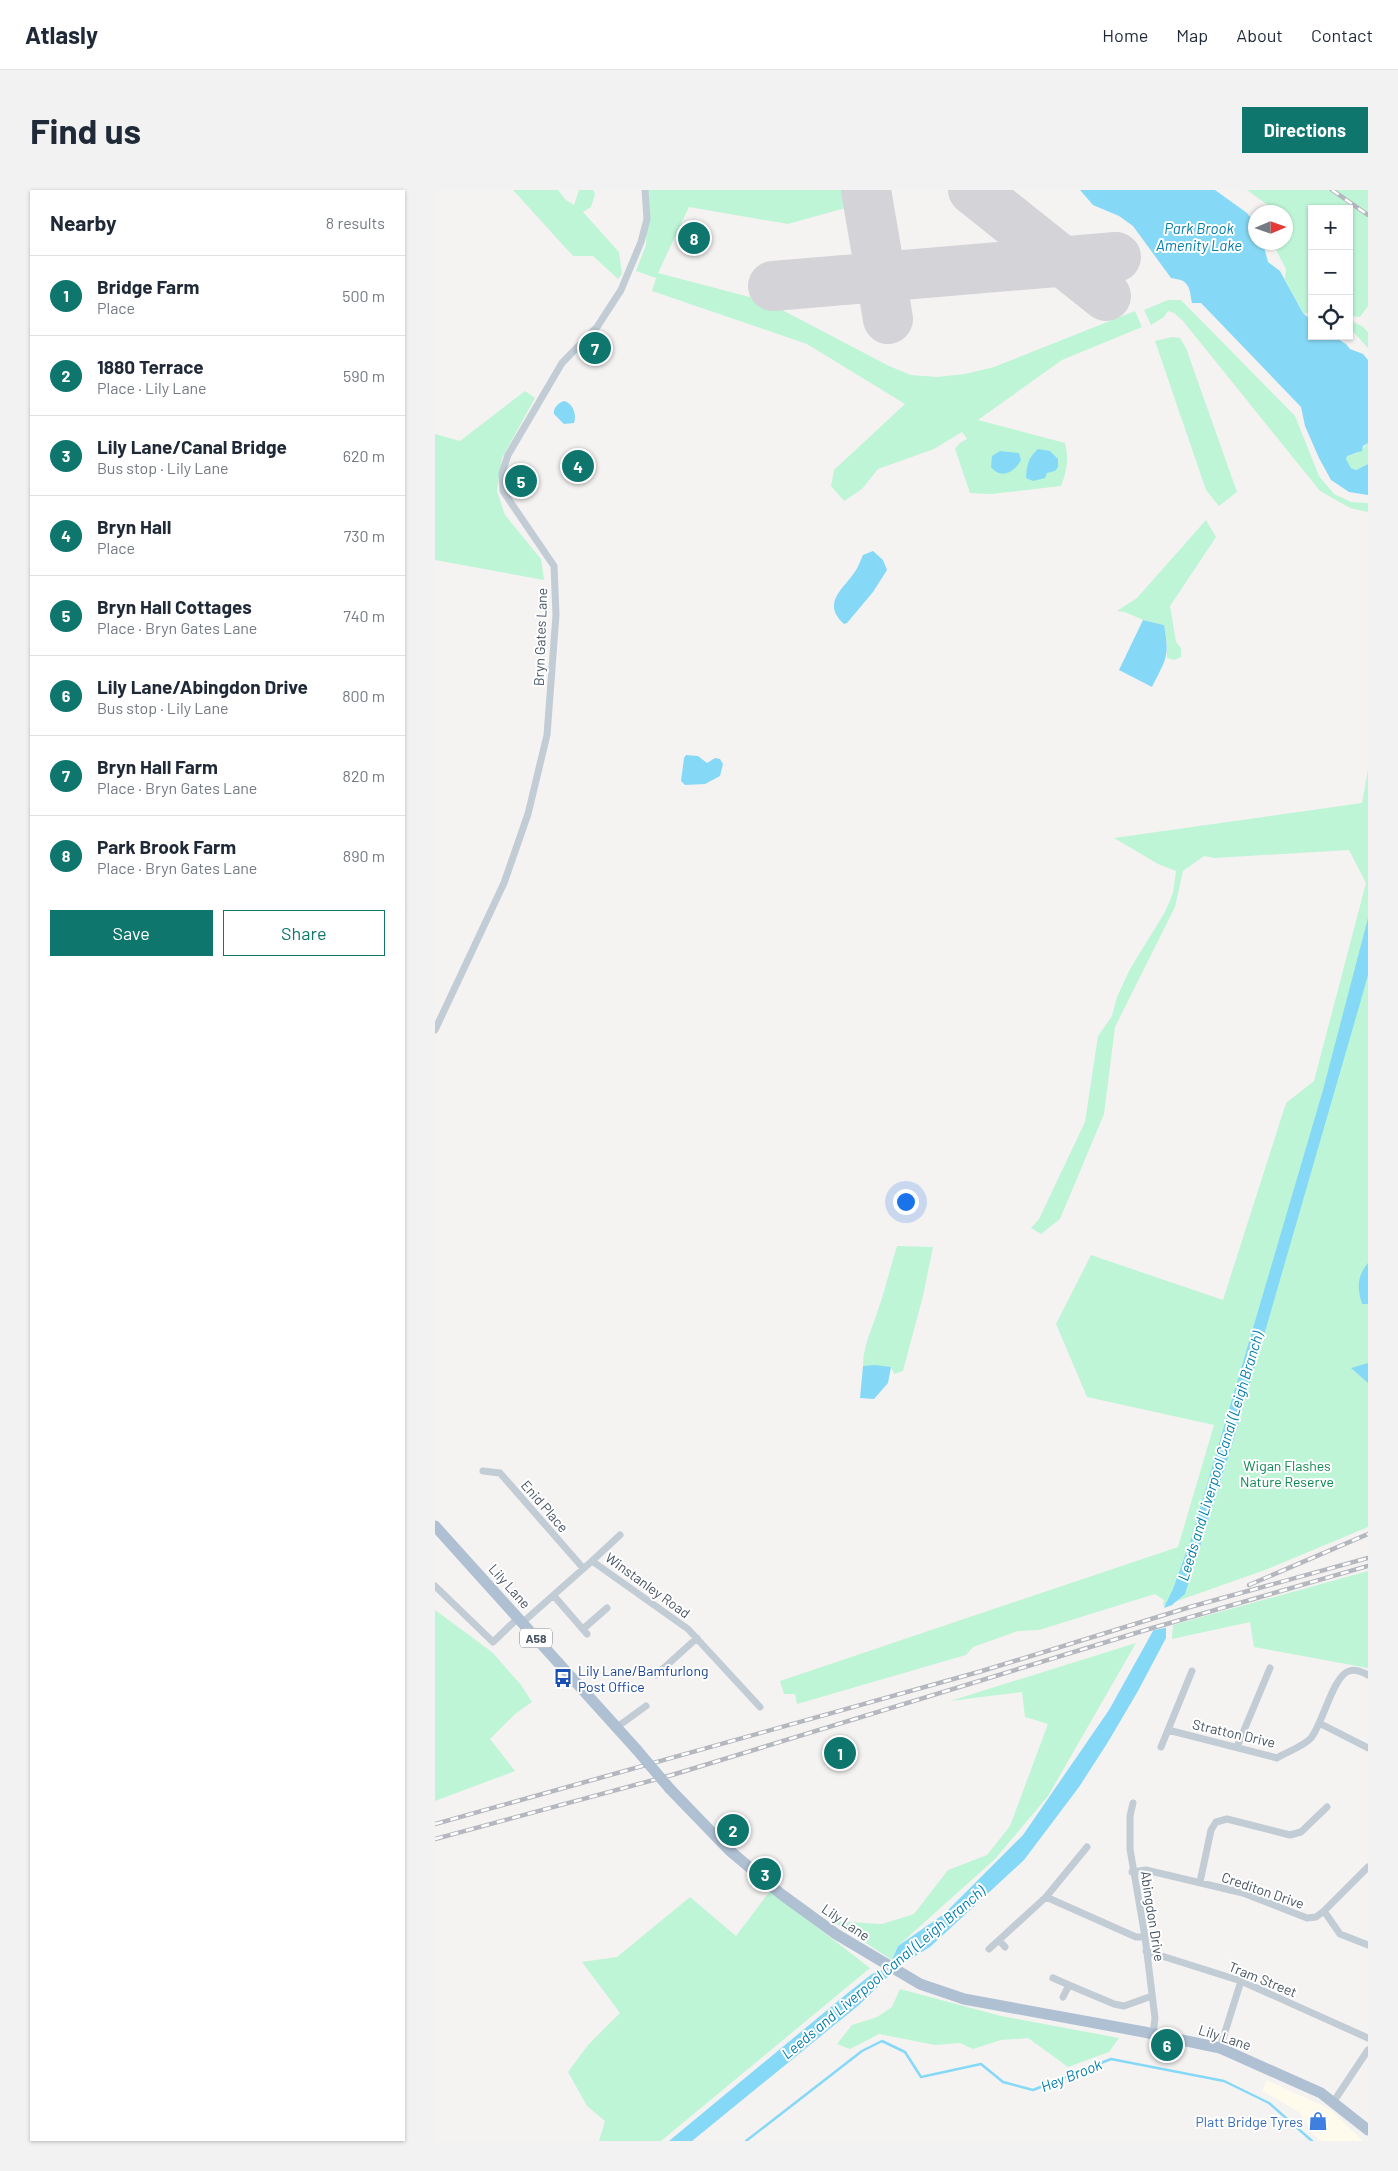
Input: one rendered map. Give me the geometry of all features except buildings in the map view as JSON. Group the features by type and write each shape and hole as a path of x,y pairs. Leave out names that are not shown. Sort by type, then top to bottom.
{"main road":[{"name":"Lily Lane","path":"435,1526 617,1727 670,1789 722,1844 774,1888 830,1930 904,1976 931,1989 964,1999 1220,2048 1297,2081 1334,2102 1368,2130"}],"street":[{"name":"Bryn Gates Lane","path":"435,1030 504,883 528,814 547,735 556,615 554,566 503,491 502,473 508,455 562,363 597,328 621,290 641,242 647,219 645,190"},
{"name":"Enid Place","path":"483,1471 500,1473 583,1568"},
{"path":"592,1561 620,1535"},
{"name":"Winstanley Road","path":"435,1586 493,1642 554,1596 592,1561 688,1629 750,1701 760,1706"},
{"path":"554,1596 585,1631 607,1608"},
{"path":"656,1675 697,1638"},
{"path":"1237,1746 1270,1668"},
{"name":"Stratton Drive","path":"1168,1730 1237,1746 1277,1758 1310,1739 1341,1676 1350,1670 1360,1671 1368,1675"},
{"name":"Stratton Drive","path":"1161,1746 1192,1671"},
{"path":"617,1727 646,1706"},
{"path":"1319,1723 1368,1748"},
{"name":"Abingdon Drive","path":"1133,1803 1130,1816 1132,1872 1145,1937 1155,2018 1153,2034"},
{"path":"1200,1882 1211,1830 1216,1822 1227,1819 1291,1835 1301,1832 1327,1807"},
{"path":"989,1948 1046,1897 1087,1847"},
{"path":"1368,1867 1324,1911 1341,1934 1368,1945"},
{"name":"Crediton Drive","path":"1132,1872 1146,1870 1243,1893 1307,1918 1316,1916 1324,1911"},
{"path":"1046,1897 1136,1938 1145,1937"},
{"path":"999,1940 1005,1947"},
{"name":"Tram Street","path":"1146,1951 1241,1981 1368,2038"},
{"path":"1053,1978 1114,2004 1124,2006 1152,1996"},
{"path":"1220,2048 1241,1981"},
{"path":"1063,1997 1069,1985"},
{"path":"1334,2102 1368,2050"}],"shaded area":[{"path":"1267,2080 1330,2109 1363,2141 1320,2141 1313,2134 1299,2112 1262,2091"}],"green space":[{"path":"513,190 558,190 566,200 574,205 579,190 593,190 595,194 591,207 583,212 619,252 622,274 618,279 593,256 573,256"},
{"path":"645,190 853,190 856,205 788,224 689,207 658,273 765,301 889,366 911,375 937,377 965,374 994,367 1135,311 1142,327 1062,360 978,420 1065,443 1067,465 1061,486 991,494 970,493 955,449 967,439 962,432 934,449 878,469 862,489 844,501 831,486 834,470 905,404 807,344 652,291 656,278 636,271 646,245 647,208"},
{"path":"1247,190 1368,190 1368,306 1360,317 1353,316 1353,205 1308,205 1308,314 1303,313 1285,279 1286,269 1276,250 1293,250 1293,205 1268,205"},
{"path":"1168,300 1181,300 1295,416 1319,476 1334,494 1351,502 1368,503 1368,512 1350,508 1320,491 1183,321 1174,313 1168,311 1164,317 1151,325 1144,310"},
{"path":"1353,322 1362,326 1368,332 1368,348 1353,331"},
{"path":"1172,337 1180,338 1186,348 1237,492 1219,506 1206,490 1155,341"},
{"path":"525,391 535,398 502,458 497,491 505,515 541,559 544,580 435,560 435,434 460,441"},
{"path":"1368,443 1368,464 1356,470 1351,468 1346,461 1346,456 1358,453"},
{"path":"1206,520 1216,537 1170,606 1176,642 1181,648 1181,657 1174,660 1167,658 1164,625 1117,611 1137,598"},
{"name":"Wigan Flashes Nature Reserve","path":"1368,770 1368,1527 1265,1570 1163,1606 1164,1600 1155,1594 1039,1630 1018,1631 973,1647 966,1655 797,1704 795,1694 784,1694 780,1681 1178,1547 1214,1425 1087,1397 1056,1324 1091,1255 1223,1300 1286,1103 1314,1081 1366,883 1349,850 1214,858 1204,856 1183,871 1175,907 1115,1027 1104,1114 1060,1219 1041,1234 1031,1228 1039,1219 1085,1122 1098,1036 1112,1016 1117,997 1130,969 1165,912 1173,893 1176,871 1158,864 1114,838 1362,803"},
{"path":"897,1246 933,1247 923,1296 903,1371 894,1374 891,1367 863,1366 863,1359"},
{"path":"1368,1571 1368,1668 1254,1647 1250,1622 1172,1639 1173,1625"},
{"path":"435,1610 492,1652 521,1685 532,1702 515,1714 490,1739 515,1771 435,1801"},
{"path":"1136,1643 1048,1796 995,1859 898,1946 892,1960 832,1921 882,1924 914,1914 948,1870 987,1855 1010,1826 1048,1724 1025,1717 1022,1692 950,1701"},
{"path":"770,1891 870,1968 661,2141 599,2141 605,2121 587,2106 568,2072 588,2045 620,2013 582,1962 617,1957 690,1897 736,1936"},
{"path":"900,1989 1001,2016 1119,2038 1109,2052 1068,2067 1028,2038 1001,2040 973,2049 960,2043 935,2045 879,2034 850,2049 837,2044 852,2025 877,2017 892,2007"}],"water":[{"name":"Park Brook Amenity Lake","path":"1080,190 1215,190 1247,213 1248,250 1265,250 1268,262 1280,271 1303,313 1308,317 1308,340 1340,340 1350,349 1363,354 1368,360 1368,443 1363,446 1362,451 1347,456 1346,459 1351,468 1356,470 1368,464 1368,495 1349,492 1331,480 1305,426 1301,407 1201,303 1192,303 1187,285 1179,279 1171,278 1133,226 1119,216 1093,205"},
{"path":"564,401 570,404 573,410 575,416 574,423 564,424 554,414 556,406"},
{"path":"1038,449 1050,451 1058,459 1058,467 1055,471 1047,473 1045,478 1033,481 1026,478 1027,469 1030,459"},
{"path":"1000,451 1019,453 1021,460 1012,471 1003,474 991,467 992,456"},
{"path":"873,551 883,560 887,570 873,592 847,623 844,624 834,610 836,598 855,571 863,555"},
{"path":"1143,620 1164,625 1166,636 1167,651 1161,670 1152,687 1119,670"},
{"path":"686,755 698,756 707,763 715,758 720,759 723,764 720,776 705,784 685,785 681,781"},
{"name":"Leeds and Liverpool Canal (Leigh Branch)","path":"1368,918 1368,975 1236,1432 1185,1594 1173,1604 1166,1625 1166,1638 1138,1691 1079,1787 1024,1860 930,1947 899,1966 859,2005 692,2141 669,2141 849,1992 872,1974 880,1971 892,1960 898,1946 944,1914 1023,1835 1109,1710 1153,1631 1173,1589 1191,1539 1323,1090"},
{"path":"1368,1263 1368,1304 1362,1304 1359,1282"},
{"path":"1368,1363 1368,1383 1351,1368"},
{"path":"863,1366 891,1367 888,1383 874,1399 860,1398"}],"pier":[{"path":"1178,1603 1175,1605 1169,1627 1150,1631 1161,1609"}],"waterway":[{"name":"Hey Brook","path":"746,2141 862,2051 882,2041 905,2052 921,2077 981,2064 1003,2082 1033,2090 1111,2059 1224,2081 1269,2103 1312,2141"}],"runway":[{"path":"866,190 888,319"},
{"path":"973,190 1106,296"},
{"path":"773,286 1116,257"}],"railway":[{"path":"1332,190 1368,215"},
{"path":"1249,1585 1368,1534"},
{"path":"435,1824 982,1671 1190,1607 1368,1558"},
{"path":"435,1839 672,1775 1149,1629 1368,1566"}],"place":[{"name":"Park Brook Farm","path":"694,238"},
{"name":"Bryn Hall Farm","path":"595,348"},
{"name":"Bryn Hall","path":"578,466"},
{"name":"Bryn Hall Cottages","path":"521,481"},
{"name":"Lily Lane/Bamfurlong Post Office","path":"563,1678"},
{"name":"Bridge Farm","path":"840,1753"},
{"name":"1880 Terrace","path":"733,1830"},
{"name":"Lily Lane/Canal Bridge","path":"765,1874"},
{"name":"Lily Lane/Abingdon Drive","path":"1167,2045"},
{"name":"Platt Bridge Tyres","path":"1318,2121"}]}
